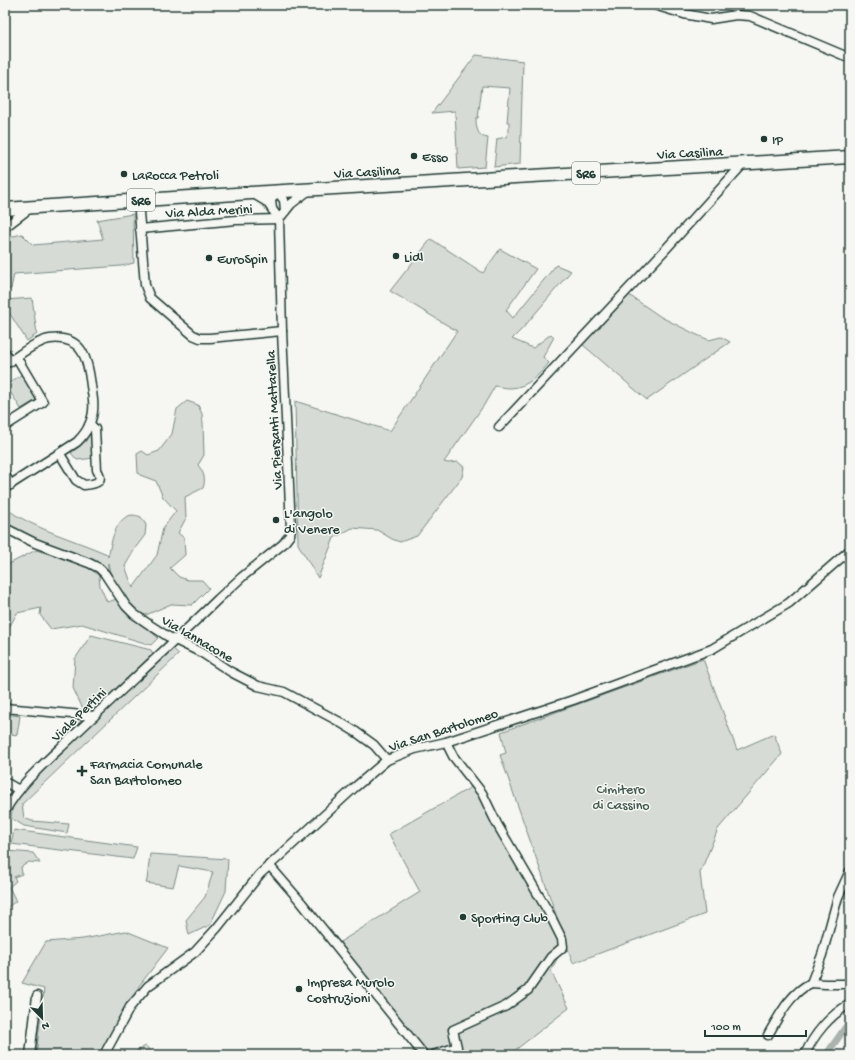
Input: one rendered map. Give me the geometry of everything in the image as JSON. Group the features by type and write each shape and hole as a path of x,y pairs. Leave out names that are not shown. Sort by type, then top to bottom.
{"main road":[{"name":"Via Casilina","path":"5,209 277,191 850,157"}],"street":[{"path":"654,5 684,14 711,19 736,15 750,16 850,58"},
{"path":"499,427 744,163"},
{"path":"251,193 267,202 279,219 298,198 312,189"},
{"path":"272,209 272,200 277,191 284,200 285,211"},
{"path":"138,200 145,285 150,298 193,335 200,338 282,332"},
{"path":"5,227 31,207"},
{"name":"Via Alda Merini","path":"140,229 236,220 279,219"},
{"name":"Via Piersanti Mattarella","path":"176,640 242,577 283,544 290,535 290,487 282,332 279,219"},
{"path":"5,476 8,487 60,454 77,442 86,432 93,415 88,362 82,350 73,342 67,340 48,339 37,344 11,361"},
{"path":"5,352 43,402 5,426"},
{"path":"60,454 76,480 84,485 97,482 100,479 100,475 97,470 95,430 89,425"},
{"name":"Via Iannacone","path":"5,528 35,543 99,568 105,574 126,606 134,614 161,632 202,653 231,672 258,686 284,692 356,732 374,745 387,760"},
{"name":"Via San Bartolomeo","path":"104,1055 130,1007 148,986 195,952 217,928 260,874 269,865 387,760 415,749 446,742 573,700 712,649 789,603 850,550"},
{"name":"Viale Pertini","path":"5,811 19,790 94,716 176,640"},
{"path":"5,708 94,716"},
{"path":"433,1055 457,1047 453,1030 506,1006 528,990 551,957 563,947 562,939 549,913 497,824 482,793 453,756 446,742"},
{"path":"5,782 19,790"},
{"path":"269,865 302,902 424,1055"},
{"path":"811,983 822,955 838,897 850,870"},
{"path":"768,1035 785,1005 803,987 811,983 850,984"},
{"path":"30,1055 37,996"},
{"path":"805,1055 809,1045 831,1018 850,1004"}],"green space":[{"path":"476,55 523,61 520,164 494,167 497,139 506,137 509,131 509,122 507,122 510,88 482,86 478,118 476,118 476,121 479,134 488,138 485,167 458,169 455,111 432,113"},
{"path":"133,214 134,263 121,266 14,274 11,289 5,289 5,238 22,234 33,245 103,239 97,220"},
{"path":"431,239 483,273 500,249 536,269 506,310 513,318 556,265 571,271 512,339 533,348 551,334 554,337 543,357 549,363 533,380 528,383 511,388 495,386 484,405 444,462 458,462 464,467 462,477 417,536 400,542 377,530 352,528 334,538 318,578 298,544 295,401 390,431 457,331 390,291"},
{"path":"629,295 661,317 695,334 709,340 721,337 730,342 647,400 582,344"},
{"path":"32,298 37,334 27,341 5,306 5,300"},
{"path":"24,373 39,398 21,409 6,385"},
{"path":"187,401 198,405 202,414 204,455 198,465 203,473 204,482 203,488 185,497 186,518 178,533 184,538 185,555 170,568 179,577 188,580 202,580 209,588 192,605 171,604 146,615 139,614 119,591 112,577 108,563 108,573 5,528 5,508 29,522 55,534 107,554 108,557 114,533 121,521 132,515 141,517 146,525 145,535 125,566 133,588 157,555 163,528 176,511 163,497 156,481 138,473 137,454 142,451 148,455 159,451 172,434 177,409"},
{"path":"89,435 94,436 95,458 77,460 71,453 86,441"},
{"path":"36,550 90,568 99,576 100,586 107,602 117,599 158,638 151,645 82,624 51,629 40,615 41,608 17,613 10,626 5,627 5,566"},
{"path":"91,635 151,650 153,654 102,703 82,707 73,688 75,659"},
{"path":"171,647 179,654 22,804 24,818 32,821 69,824 67,833 24,826 11,818 13,804 25,788"},
{"name":"Cimitero di Cassino","path":"703,659 737,750 774,734 782,754 718,829 700,873 705,914 573,963 500,755 506,753 501,732"},
{"path":"5,714 20,716 17,735 5,733"},
{"name":"Sporting Club","path":"475,785 563,947 551,971 569,1008 509,1055 409,1055 414,1050 333,948 340,942 420,892 389,834"},
{"path":"14,830 137,847 133,859 11,844"},
{"path":"5,851 33,853 40,863 29,862 21,867 22,874 14,877 16,881 9,887 16,901 5,909"},
{"path":"150,854 228,859 226,891 210,925 189,935 186,920 205,897 213,872 179,866 173,887 146,883"},
{"path":"126,931 168,948 139,986 101,1055 36,1055 44,989 22,983 46,942 83,939"},
{"path":"146,1046 154,1055 132,1055 138,1050"}],"waterway":[{"path":"826,1055 850,1021"}],"place":[{"name":"IP","path":"764,139"},
{"name":"Esso","path":"414,156"},
{"name":"LaRocca Petroli","path":"124,174"},
{"name":"Lidl","path":"396,256"},
{"name":"EuroSpin","path":"209,258"},
{"name":"L'angolo di Venere","path":"276,520"},
{"name":"Farmacia Comunale San Bartolomeo","path":"82,771"},
{"name":"Sporting Club","path":"463,917"},
{"name":"Impresa Murolo Costruzioni","path":"299,989"}]}
